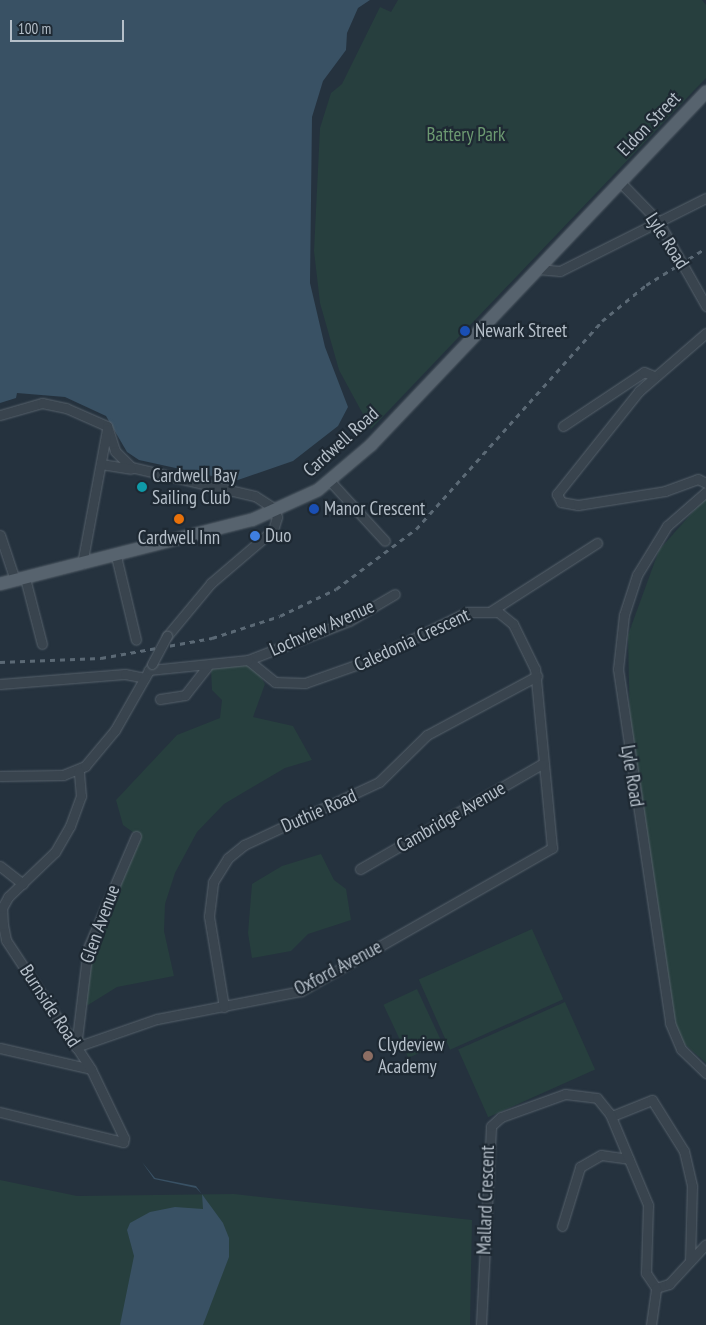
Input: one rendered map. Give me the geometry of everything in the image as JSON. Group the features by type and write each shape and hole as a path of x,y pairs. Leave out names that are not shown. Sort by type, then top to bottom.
{"main road":[{"name":"Eldon Street","path":"620,182 706,92"},
{"name":"Cardwell Road","path":"0,584 116,556 276,512 330,481 380,435 620,182"}],"street":[{"name":"Lyle Road","path":"620,182 658,221 706,306"},
{"path":"537,269 560,271 571,263 706,198"},
{"path":"549,256 561,264 571,263"},
{"path":"706,333 654,376 560,485 558,498 578,505 665,491 698,479 706,482"},
{"path":"563,426 644,372 654,376"},
{"path":"0,415 49,404 108,426"},
{"path":"82,564 108,426"},
{"path":"108,426 115,451 136,470"},
{"path":"0,776 79,771 115,730 168,636 212,583 273,530 276,512 255,496 101,464"},
{"path":"330,481 385,541"},
{"name":"Lyle Road","path":"706,492 667,526 637,575 624,616 618,668 670,1023 681,1049 706,1073"},
{"path":"0,535 20,579 42,644"},
{"path":"491,611 597,543"},
{"path":"116,556 136,640"},
{"name":"Lochview Avenue","path":"248,660 348,621 395,594"},
{"name":"Caledonia Crescent","path":"248,660 275,682 314,681 370,660 467,612 491,611 512,624 536,676 542,764 552,848"},
{"path":"0,684 207,666 248,660"},
{"path":"160,699 185,695 207,666"},
{"name":"Duthie Road","path":"224,1007 210,906 213,882 228,858 244,845 379,782 427,735 536,676"},
{"name":"Cambridge Avenue","path":"360,869 542,764"},
{"name":"Burnside Road","path":"0,1112 123,1142 124,1130 91,1069 6,940 1,908 55,852 70,826 81,796 79,771"},
{"name":"Glen Avenue","path":"76,1046 88,948 136,836"},
{"name":"Oxford Avenue","path":"76,1046 156,1019 302,991 552,848"},
{"path":"0,866 23,884"},
{"path":"0,1048 91,1069"},
{"name":"Mallard Crescent","path":"481,1325 491,1126 501,1117 580,1092 597,1098 612,1116 648,1205 646,1273 656,1288"},
{"path":"612,1116 652,1100 684,1151 692,1186 690,1261"},
{"path":"562,1226 580,1167 601,1155 629,1159"},
{"path":"651,1325 656,1288 669,1284 706,1244"}],"green space":[{"name":"Battery Park","path":"398,0 702,0 706,5 706,78 371,429 339,370 320,303 314,251 320,128 331,93 342,84 380,7 391,12"},
{"path":"706,497 706,1063 680,1040 673,1014 630,729 628,635 659,550"},
{"path":"248,664 255,668 265,684 253,717 293,726 312,760 285,768 224,804 197,832 175,873 165,904 164,931 174,976 117,987 88,1005 84,1001 92,954 141,838 123,825 116,800 177,735 220,718 222,700 212,690 211,669"},
{"path":"321,854 334,880 346,889 351,920 308,934 291,951 252,958 248,933 252,884 282,866"},
{"path":"532,929 563,999 450,1050 419,979"},
{"path":"417,989 442,1042 408,1058 383,1005"},
{"path":"565,1002 595,1070 488,1117 458,1050"},
{"path":"0,1180 77,1196 234,1194 472,1220 470,1325 0,1325"}],"water":[{"path":"0,0 370,0 358,8 347,33 346,50 323,81 312,117 310,283 325,347 348,407 338,426 293,461 235,481 139,460 127,452 106,416 65,397 17,393 16,398 0,403"},
{"path":"142,1162 155,1178 196,1186 201,1193 196,1188 154,1179"},
{"path":"202,1194 223,1223 229,1238 229,1257 203,1325 120,1325 134,1256 127,1230 130,1223 150,1212 175,1207 203,1209"}],"railway":[{"path":"0,662 101,658 212,638 280,616 336,589 416,529 602,321 646,285 706,248"}],"place":[{"name":"Newark Street","path":"465,331"},
{"name":"Cardwell Bay Sailing Club","path":"142,487"},
{"name":"Manor Crescent","path":"314,509"},
{"name":"Cardwell Inn","path":"179,519"},
{"name":"Duo","path":"255,536"},
{"name":"Clydeview Academy","path":"368,1056"}]}
